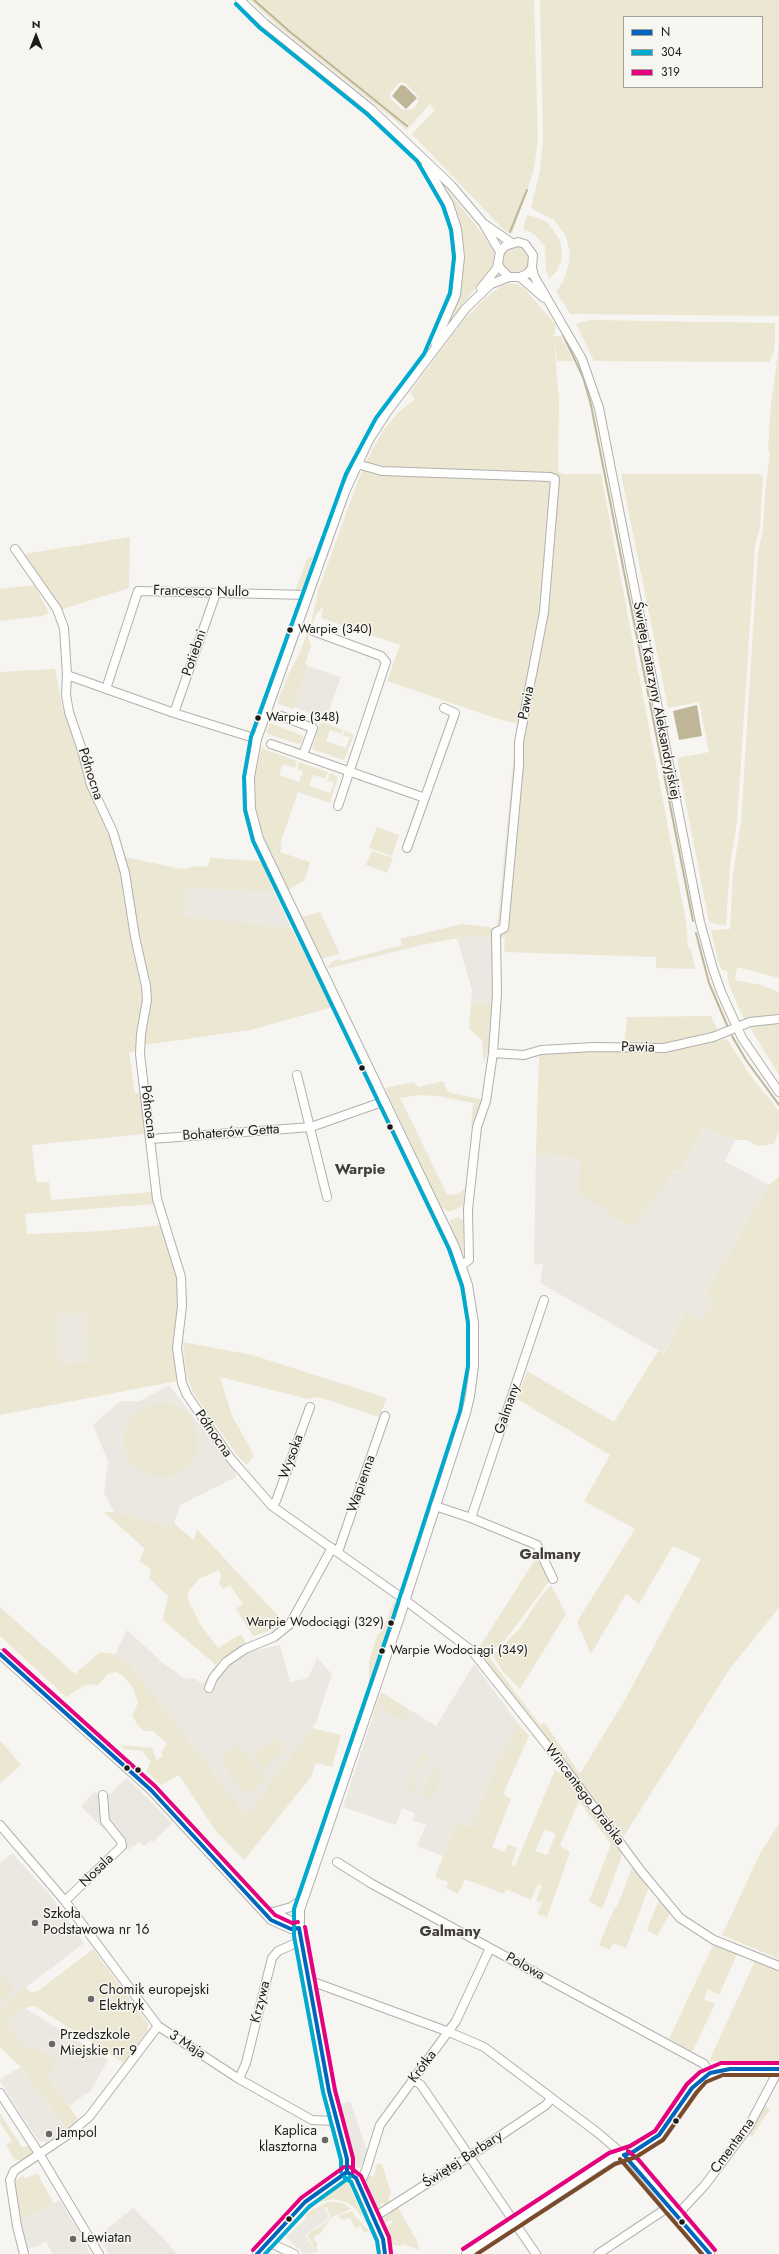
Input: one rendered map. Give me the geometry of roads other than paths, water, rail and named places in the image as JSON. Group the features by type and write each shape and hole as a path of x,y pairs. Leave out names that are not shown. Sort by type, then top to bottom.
{"street":[{"path":"240,0 264,24 371,109 451,185 483,223 500,252"},
{"path":"422,157 449,204 457,229 460,257 459,280 453,302 429,357"},
{"path":"483,223 512,243"},
{"path":"347,2172 347,2160 336,2121 299,1928 304,1898 405,1600 434,1506 466,1413 472,1382 474,1323 462,1264 258,837 251,809 249,792 251,763 257,739 308,595 357,464 381,422 476,296 498,263 500,252 505,246 512,243 525,244 530,249 533,255 532,268 527,274 520,277 509,277 491,284 476,296"},
{"path":"498,263 500,268 509,277"},
{"name":"Świętej Katarzyny Aleksandryjskiej","path":"532,268 534,276 549,303 564,324 582,359 599,408 700,922 712,969 736,1027 756,1060 779,1092"},
{"name":"Świętej Katarzyny Aleksandryjskiej","path":"520,277 549,303"},
{"name":"Pawia","path":"357,464 382,471 550,477 555,479 544,612 520,742 504,928 496,932 497,994 493,1053 524,1055 540,1050 593,1047 664,1048 713,1037 756,1020 779,1019"},
{"name":"Północna","path":"15,549 57,609 66,636 68,708 91,785 118,846 146,986 147,1000 141,1034 140,1054 157,1199 181,1277 182,1306 177,1348 182,1383 194,1407 231,1460 272,1506 405,1600"},
{"name":"Francesco Nullo","path":"106,689 138,591 308,595"},
{"name":"Potiebni","path":"174,713 216,593"},
{"path":"313,631 381,656 386,662 338,806"},
{"path":"67,675 174,713 257,739"},
{"path":"407,848 455,713 444,708"},
{"path":"281,716 312,728 303,755"},
{"path":"271,744 425,798"},
{"path":"462,1264 469,1260 468,1209 476,1134 486,1101 493,1053"},
{"path":"297,1075 327,1197"},
{"name":"Bohaterów Getta","path":"151,1139 311,1127 385,1101"},
{"name":"Galmany","path":"471,1518 544,1300"},
{"name":"Wysoka","path":"272,1506 276,1500 310,1407"},
{"name":"Wapienna","path":"209,1688 213,1678 226,1662 245,1649 274,1637 290,1624 296,1616 335,1550 385,1416"},
{"path":"434,1506 471,1518 537,1545 553,1579"},
{"name":"Wincentego Drabika","path":"405,1600 476,1655 565,1768 641,1871 680,1918 714,1940 779,1966"},
{"path":"0,1654 151,1790 274,1923 291,1928 299,1928"},
{"name":"Nosala","path":"65,1901 122,1846 121,1841 105,1821 103,1796"},
{"name":"3 Maja","path":"0,1825 65,1901 158,2026 239,2079 312,2120 336,2121"},
{"name":"Polowa","path":"337,1862 372,1884 704,2064 713,2072"},
{"path":"263,1911 274,1912 291,1908 304,1898"},
{"path":"274,1912 291,1921 299,1928"},
{"name":"Krzywa","path":"239,2079 246,2063 272,1958 278,1951 301,1941"},
{"name":"Krótka","path":"359,2186 366,2170 380,2125 449,2032 490,1948"},
{"path":"308,1980 449,2032 484,2047 624,2155 670,2206 710,2254"},
{"path":"24,2254 17,2226 10,2180 14,2171 40,2155 89,2118 158,2026"},
{"path":"466,2254 514,2221 612,2158 624,2155 644,2146 659,2135 692,2088 713,2072 730,2069 779,2069"},
{"name":"Cmentarna","path":"677,2215 705,2185 749,2126 779,2069"},
{"path":"414,2080 421,2085 536,2254"},
{"path":"0,2093 40,2155 99,2254"},
{"name":"Świętej Barbary","path":"373,2218 470,2156 546,2105 551,2099"},
{"path":"347,2172 356,2178 383,2239 385,2254"},
{"path":"258,2254 311,2197 347,2172"},
{"path":"598,2254 670,2206"},
{"path":"268,2242 294,2254"}],"waterway":[{"path":"254,0 289,31 407,126"},
{"path":"510,232 527,190"},
{"path":"563,335 583,377 591,405 693,921"},
{"path":"696,933 709,983 727,1025"},
{"path":"732,1036 746,1060 779,1105"}],"place":[{"name":"Warpie (340)","path":"290,630"},
{"name":"Warpie (348)","path":"258,718"},
{"name":"Warpie Wodociągi (329)","path":"391,1623"},
{"name":"Warpie Wodociągi (349)","path":"382,1651"},
{"name":"Szkoła Podstawowa nr 16","path":"35,1923"},
{"name":"Chomik europejski Elektryk","path":"91,1999"},
{"name":"Przedszkole Miejskie nr 9","path":"52,2044"},
{"name":"Jampol","path":"49,2134"},
{"name":"Kaplica klasztorna","path":"325,2140"},
{"name":"Lewiatan","path":"73,2239"}],"district":[{"name":"Warpie","path":"360,1170"},
{"name":"Galmany","path":"550,1555"},
{"name":"Galmany","path":"450,1932"}]}
